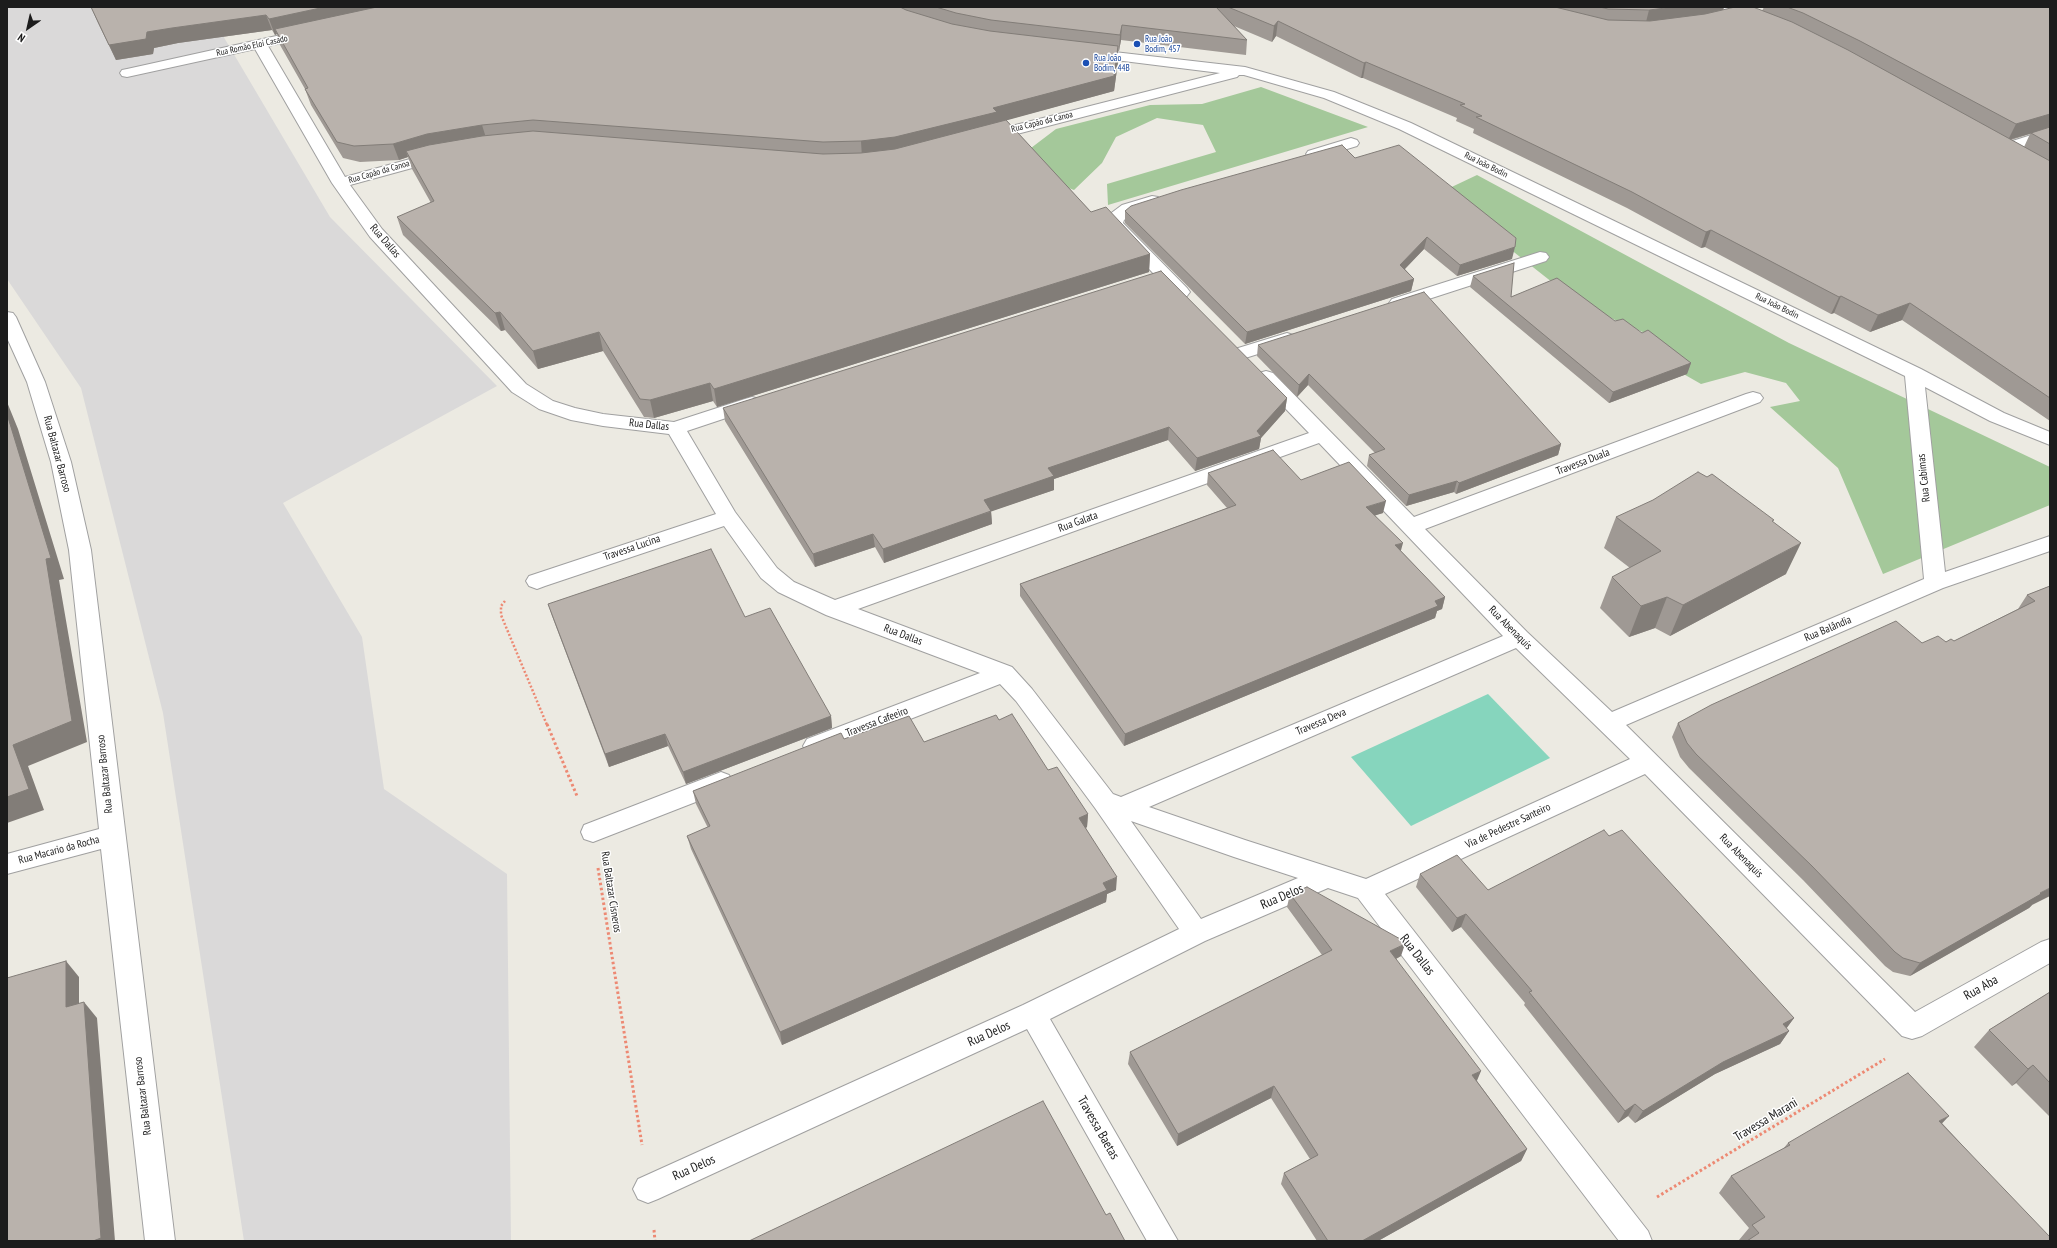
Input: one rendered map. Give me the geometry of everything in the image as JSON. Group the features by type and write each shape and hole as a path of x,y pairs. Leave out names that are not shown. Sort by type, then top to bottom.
{"street":[{"path":"1722,13 1742,14 1762,9"},
{"path":"1742,14 1770,25"},
{"name":"Rua Romão Eloi Casado","path":"126,73 320,31"},
{"name":"Rua Dallas","path":"259,44 340,183 376,233 520,388 546,405 571,414 603,420 675,428 728,517 769,573 786,587 834,609 1004,673 1024,695 1113,804 1196,933"},
{"name":"Rua João Bodin","path":"1074,51 1245,71 1329,96 1405,126 1914,373 1997,417 2050,439"},
{"name":"Rua Capão da Canoa","path":"972,140 1245,71"},
{"path":"2025,159 2000,144 2050,134"},
{"path":"1298,158 1351,142"},
{"name":"Rua Capão da Canoa","path":"340,183 432,157 456,153"},
{"path":"1163,198 1128,209 1116,218 1114,224 1156,277 1197,308"},
{"path":"1384,308 1540,257"},
{"name":"Rua Baltazar Barroso","path":"7,318 36,382 61,462 80,550 160,1241"},
{"path":"1242,353 1302,334"},
{"name":"Rua Abenaquis","path":"1226,336 1519,638 1609,723 1912,1027"},
{"name":"Rua Cabimas","path":"1914,373 1935,583"},
{"path":"675,428 771,397"},
{"name":"Travessa Duala","path":"1412,526 1753,398"},
{"name":"Rua Galata","path":"834,609 1322,435"},
{"name":"Travessa Lucina","path":"537,581 728,517"},
{"name":"Rua Balândia","path":"1609,723 1935,583 2050,543"},
{"name":"Travessa Deva","path":"1113,804 1519,638"},
{"name":"Travessa Cafeeiro","path":"798,752 1004,673"},
{"name":"Via de Pedestre Santeiro","path":"1367,890 1648,762"},
{"path":"593,832 740,775"},
{"path":"1113,804 1243,850 1367,890"},
{"name":"Rua Macario da Rocha","path":"7,864 112,836"},
{"name":"Rua Delos","path":"648,1189 1032,1014 1196,933 1328,878"},
{"name":"Rua Dallas","path":"1367,890 1637,1241"},
{"name":"Rua Aba","path":"1912,1027 2050,950"},
{"name":"Travessa Baetas","path":"1032,1014 1163,1241"}],"path":[{"name":"Rua Baltazar Cisneros","path":"537,581 519,589 508,597 501,606 500,615 593,832 655,1241"},
{"name":"Travessa Marani","path":"1620,1219 1883,1062 1912,1027"}],"shaded area":[{"path":"7,7 206,7 330,217 497,386 283,503 362,637 384,789 507,874 511,1241 244,1241 163,713 81,388 7,279"}],"green space":[{"path":"1261,87 1368,127 1108,205 1107,184 1216,152 1203,125 1157,118 1116,137 1102,163 1074,190 1055,183 1031,148 1056,129 1150,105 1202,104"},
{"path":"1477,175 1789,343 2050,467 2050,505 1883,574 1838,468 1770,407 1800,401 1786,383 1745,372 1701,384 1680,372 1654,337 1581,305 1439,193"},
{"path":"1488,694 1550,758 1411,826 1351,757"}],"building":[{"path":"91,7 325,7 269,19 266,15 147,32 146,39 109,45"},
{"path":"377,7 900,7 952,24 990,31 1118,46 1114,76 993,108 997,112 895,137 861,141 823,142 533,120 482,125 427,134 393,144 354,146 337,142 305,89 308,88 275,29"},
{"path":"936,7 1216,7 1247,40 1122,25 1120,35 991,20 956,13"},
{"path":"1228,7 1555,7 1608,20 1650,21 1705,14 1735,7 1753,7 1792,22 1848,50 2050,161 2050,398 1910,303 1878,315 1841,296 1839,297 1711,230 1706,232 1632,192 1476,117 1482,116 1460,105 1465,104 1366,62 1364,63 1278,21 1274,26"},
{"path":"1600,7 1674,7 1649,10 1608,9"},
{"path":"1787,7 2050,7 2050,114 2016,124 1860,41 1803,13"},
{"path":"1006,120 1091,212 1106,207 1150,254 714,389 710,383 650,400 640,399 599,332 533,351 500,312 495,313 397,217 434,201 406,151 429,145 482,136 533,131 823,154 861,153 895,149"},
{"path":"2050,127 2050,144 2031,133"},
{"path":"1342,145 1355,158 1399,145 1516,238 1515,247 1460,265 1427,237 1400,265 1414,279 1247,332 1125,211 1131,206 1181,190"},
{"path":"1514,263 1511,297 1557,278 1615,321 1623,319 1642,333 1648,330 1691,363 1613,392 1473,276"},
{"path":"1161,271 1287,398 1257,431 1261,436 1197,458 1169,427 1048,468 1054,476 984,500 991,511 883,549 873,534 813,554 723,408"},
{"path":"1424,292 1561,444 1459,483 1457,481 1409,495 1369,455 1385,449 1309,374 1299,385 1258,345"},
{"path":"7,414 51,558 46,559 72,721 13,745 29,789 7,797"},
{"path":"1273,450 1301,480 1349,462 1386,501 1366,507 1403,543 1395,545 1445,597 1435,601 1438,606 1125,734 1020,584 1236,505 1208,473"},
{"path":"1698,472 1707,477 1712,474 1774,520 1772,521 1801,543 1683,605 1667,597 1641,606 1612,577 1661,551 1616,517 1653,500"},
{"path":"711,549 745,617 770,608 831,716 683,772 665,734 605,754 548,604"},
{"path":"2050,586 2050,888 1920,963 1903,958 1895,952 1812,866 1696,754 1687,743 1678,723 1711,705 1896,621 1922,643 1938,636 1946,642 1951,639 1954,641 2035,601 2027,595"},
{"path":"1012,714 1048,770 1057,767 1088,814 1079,818 1117,877 1103,883 1107,890 780,1032 687,836 710,826 693,791 841,733 844,739 909,716 924,742 996,715 999,720"},
{"path":"1604,830 1609,836 1622,830 1794,1018 1783,1024 1789,1031 1723,1062 1643,1111 1635,1104 1625,1111 1529,992 1532,991 1466,914 1457,918 1420,874 1457,855 1488,890"},
{"path":"1307,887 1402,940 1405,944 1390,951 1481,1071 1472,1075 1527,1149 1362,1241 1328,1241 1284,1173 1318,1155 1274,1086 1178,1134 1130,1052 1332,950 1290,894"},
{"path":"66,961 66,1007 84,1002 101,1238 93,1241 7,1241 7,978"},
{"path":"2050,992 2050,1083 2033,1065 2028,1069 1989,1030"},
{"path":"1908,1073 1949,1116 1939,1121 2050,1237 2050,1241 1747,1241 1759,1233 1752,1225 1765,1217 1731,1176 1790,1145 1788,1143"},
{"path":"1043,1101 1106,1215 1110,1213 1125,1241 749,1241"}],"place":[{"name":"Rua João Bodim, 457","path":"1137,44"},
{"name":"Rua João Bodim, 44B","path":"1086,63"}]}
